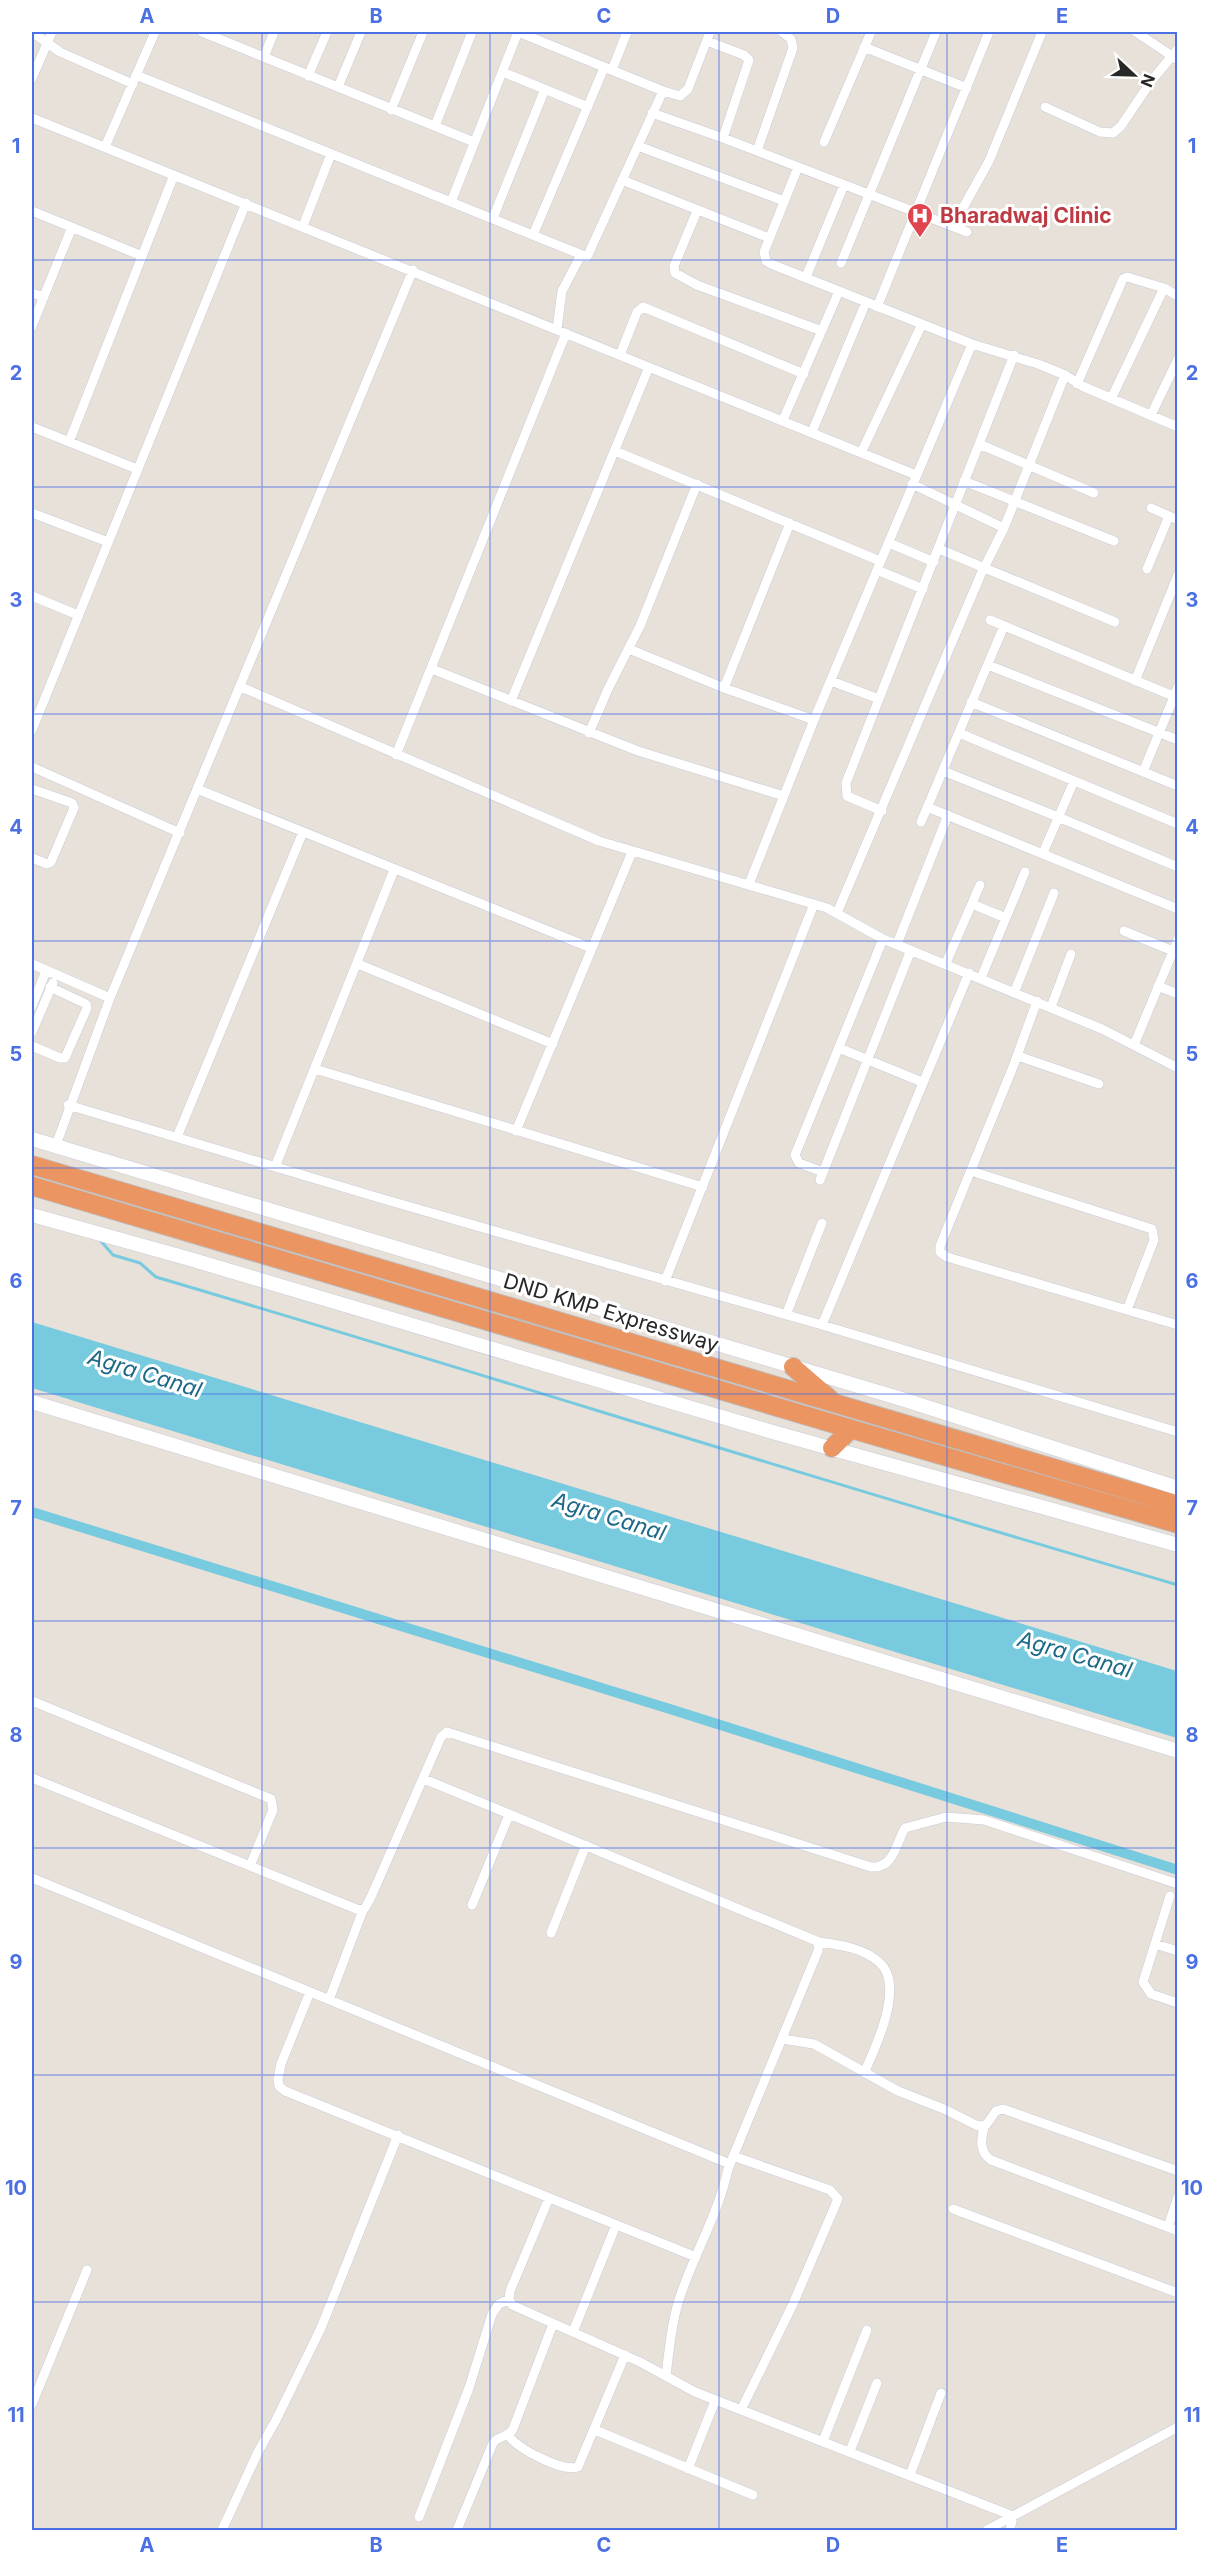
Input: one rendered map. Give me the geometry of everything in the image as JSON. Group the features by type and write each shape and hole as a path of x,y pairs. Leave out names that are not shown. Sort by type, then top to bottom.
{"highway":[{"name":"DND KMP Expressway","path":"32,1165 1178,1505"},
{"name":"DND KMP Expressway","path":"32,1186 1178,1524"},
{"path":"793,1366 834,1402"},
{"path":"832,1448 851,1429"}],"street":[{"path":"32,32 46,44 84,64 135,80 331,154 587,257 663,91"},
{"path":"32,78 52,32"},
{"path":"105,147 155,32"},
{"path":"202,32 221,35 308,76 474,142"},
{"path":"264,57 274,32"},
{"path":"308,76 327,32"},
{"path":"338,87 361,32"},
{"path":"391,110 423,32"},
{"path":"435,126 472,32"},
{"path":"451,202 518,32 675,95 684,93 708,36 749,60 723,138"},
{"path":"533,235 588,107 627,32"},
{"path":"757,151 793,48 791,39 783,32"},
{"path":"824,142 871,32"},
{"path":"842,263 936,32"},
{"path":"878,307 989,32"},
{"path":"964,206 989,160 1042,32"},
{"path":"1045,107 1100,132 1113,133 1121,126 1176,54 1140,33"},
{"path":"864,47 967,88"},
{"path":"503,72 588,107"},
{"path":"493,218 545,89"},
{"path":"652,113 967,232"},
{"path":"32,118 812,432 861,453 914,480 955,506 1004,528"},
{"path":"638,146 784,201"},
{"path":"303,226 331,154"},
{"path":"798,167 764,252 766,261 972,344 1014,355 1065,375 1077,384 1178,426"},
{"path":"69,442 174,175"},
{"path":"622,180 769,238"},
{"path":"806,277 844,185"},
{"path":"32,730 246,204"},
{"path":"32,211 142,256"},
{"path":"697,211 674,266 675,273 708,289 822,331"},
{"path":"32,326 72,227"},
{"path":"396,755 432,669 562,331 562,291 581,255"},
{"path":"56,1145 68,1105 110,998 413,270"},
{"path":"1077,384 1124,279 1127,277 1164,288 1178,296"},
{"path":"1111,399 1164,288"},
{"path":"783,420 839,291"},
{"path":"32,293 44,297"},
{"path":"812,432 866,302"},
{"path":"620,355 637,312 643,307 804,374"},
{"path":"861,453 922,324"},
{"path":"749,884 814,720 972,344"},
{"path":"882,811 847,796 845,788 1014,355"},
{"path":"1151,415 1178,359"},
{"path":"511,701 649,367"},
{"path":"837,913 981,574 986,568 1016,500 1065,375"},
{"path":"32,427 137,469"},
{"path":"979,444 1094,493"},
{"path":"615,451 790,523 879,565 923,589"},
{"path":"964,482 1016,500 1113,541"},
{"path":"589,733 628,648 697,484"},
{"path":"1147,569 1173,518 1151,508"},
{"path":"32,513 108,542"},
{"path":"724,688 790,523"},
{"path":"889,543 934,562"},
{"path":"939,549 1115,622"},
{"path":"1135,681 1178,574"},
{"path":"32,596 78,615"},
{"path":"990,620 1135,681 1176,694 1143,772"},
{"path":"921,822 1004,626"},
{"path":"628,648 724,688 814,720"},
{"path":"988,665 1178,740"},
{"path":"432,669 589,733 660,759 784,796"},
{"path":"831,681 879,699"},
{"path":"241,687 574,832 632,852 749,884 837,913 883,939 1051,1007 1178,1068"},
{"path":"971,702 1178,786"},
{"path":"959,733 1178,824"},
{"path":"32,858 47,864 51,862 74,808 72,803 32,788 35,769 180,833"},
{"path":"943,771 1058,816 1178,867"},
{"path":"1043,853 1074,781"},
{"path":"197,789 591,948"},
{"path":"927,807 1178,909"},
{"path":"897,944 948,815"},
{"path":"177,1137 303,832"},
{"path":"516,1131 632,852"},
{"path":"275,1167 394,870"},
{"path":"981,978 1025,872"},
{"path":"945,963 980,885"},
{"path":"1014,993 1054,893"},
{"path":"665,1281 814,904"},
{"path":"972,904 1006,918"},
{"path":"1124,930 1173,951"},
{"path":"883,939 795,1155 799,1163 821,1176 911,950"},
{"path":"1134,1045 1178,939"},
{"path":"1051,1007 1071,954"},
{"path":"32,964 110,998"},
{"path":"358,964 553,1044"},
{"path":"32,1006 46,970"},
{"path":"822,1325 969,973"},
{"path":"32,1032 41,984 56,975"},
{"path":"32,1046 65,1058 87,1008 86,1004 41,984"},
{"path":"1158,986 1178,994"},
{"path":"1037,1001 1018,1056 940,1246 942,1255 1178,1324"},
{"path":"839,1048 922,1082"},
{"path":"1018,1056 1099,1084"},
{"path":"315,1069 703,1187"},
{"path":"68,1105 822,1325 1175,1431 1178,1420"},
{"path":"32,1138 905,1400 1178,1488"},
{"path":"971,1172 1152,1230 1154,1240 1127,1310"},
{"path":"32,1215 190,1259 832,1448 1178,1545"},
{"path":"786,1315 822,1223"},
{"path":"32,1402 1178,1750"},
{"path":"32,1701 271,1799 273,1810 250,1866"},
{"path":"329,2000 363,1910 371,1897 441,1737 450,1732 871,1867 882,1866 890,1859 905,1828 958,1816 984,1820 1017,1830 1178,1884"},
{"path":"32,1778 352,1908 363,1910"},
{"path":"424,1779 819,1942 851,1947 880,1963 888,1977 886,2023 864,2073"},
{"path":"472,1905 509,1815"},
{"path":"551,1933 586,1845"},
{"path":"32,1878 329,2000 731,2160 830,2190 838,2199 793,2304 741,2410"},
{"path":"1170,1896 1144,1978 1144,1986 1150,1994 1178,2003"},
{"path":"666,2376 674,2317 721,2195 731,2160 819,1951 819,1942"},
{"path":"1155,1944 1178,1951"},
{"path":"310,1992 280,2064 279,2086 295,2096 398,2135 696,2257"},
{"path":"782,2039 814,2044 898,2091 984,2127"},
{"path":"1178,2171 1003,2109 996,2111 984,2127 983,2152 992,2160 1178,2231"},
{"path":"222,2530 258,2452 321,2328 398,2135"},
{"path":"1168,2227 1178,2197"},
{"path":"419,2517 469,2388 492,2314 499,2304 509,2299 549,2198"},
{"path":"953,2209 1178,2293"},
{"path":"573,2332 616,2225"},
{"path":"32,2404 87,2270"},
{"path":"509,2299 516,2307 625,2355 715,2401 850,2451 1013,2516"},
{"path":"508,2435 553,2324"},
{"path":"823,2441 867,2330"},
{"path":"508,2435 526,2451 572,2469 581,2464 625,2355"},
{"path":"850,2451 877,2383"},
{"path":"910,2475 941,2392"},
{"path":"688,2469 715,2401"},
{"path":"987,2530 1178,2427"},
{"path":"595,2430 753,2494"},
{"path":"457,2530 493,2443 498,2438 508,2435"},
{"path":"1010,2530 1013,2516"}],"water":[{"name":"Agra Canal","path":"32,1322 1177,1671 1177,1738 32,1388"}],"waterway":[{"path":"100,1240 113,1255 140,1263 156,1277 1178,1585"},
{"path":"32,1512 673,1710 1178,1870"}],"place":[{"name":"Bharadwaj Clinic","path":"920,239"}]}
